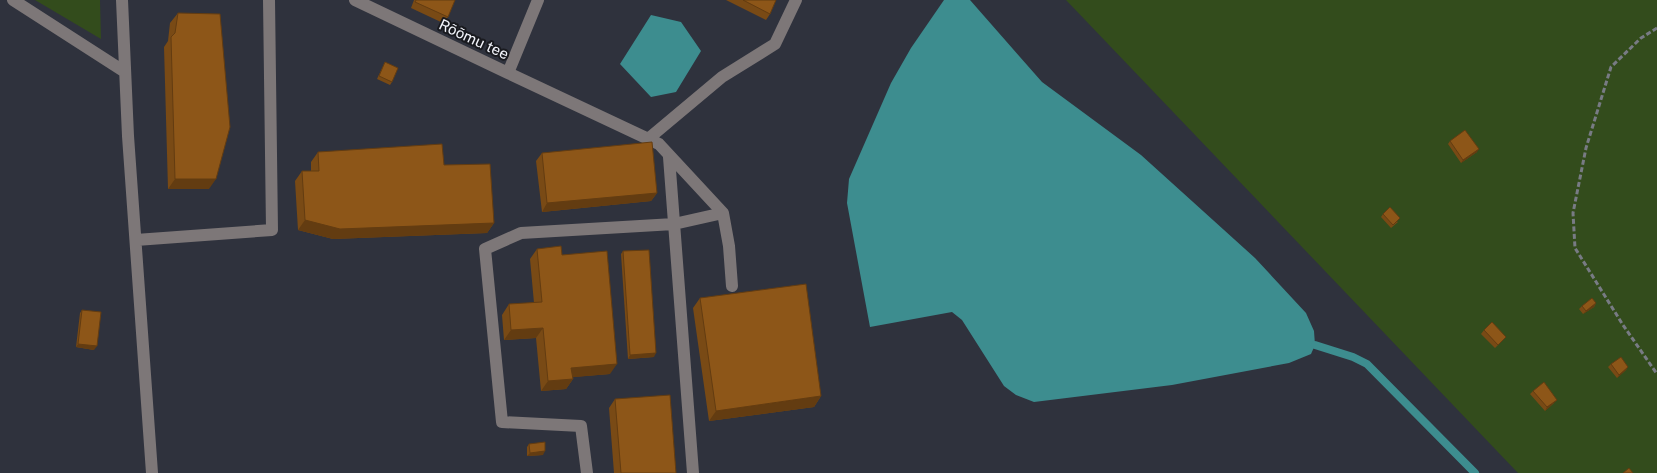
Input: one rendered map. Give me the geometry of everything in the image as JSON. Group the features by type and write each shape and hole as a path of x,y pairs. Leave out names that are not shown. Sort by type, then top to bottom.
{"street":[{"path":"13,0 126,72"},
{"path":"122,0 152,473"},
{"path":"136,240 272,230 269,0"},
{"name":"Rõõmu tee","path":"355,0 508,73 538,0"},
{"path":"648,139 722,77 775,44 796,0"},
{"path":"508,73 658,144 723,213 730,246 732,286"},
{"path":"669,157 693,473"},
{"path":"587,473 581,426 502,422 485,249 521,233 674,224 723,213"}],"path":[{"path":"1657,28 1641,38 1612,67 1586,148 1573,213 1575,248 1657,374"}],"shaded area":[{"path":"35,0 100,0 101,39"},
{"path":"944,0 970,0 1042,82 1141,155 1255,258 1306,313 1314,331 1315,345 1311,354 1289,363 1172,385 1034,402 1016,395 1004,386 962,320 952,312 870,327 847,203 849,179 891,83 911,48"},
{"path":"1066,0 1657,0 1657,473 1518,473"},
{"path":"651,15 681,22 701,51 676,92 651,97 620,64"}],"building":[{"path":"416,0 455,0 448,17 415,2"},
{"path":"743,0 776,0 770,14"},
{"path":"178,13 220,14 230,127 216,179 175,179 171,37 175,33"},
{"path":"385,62 398,68 392,82 379,76"},
{"path":"1465,130 1479,149 1463,160 1450,141"},
{"path":"652,142 657,193 547,203 542,153"},
{"path":"442,144 444,165 490,164 494,223 340,229 305,220 302,171 319,171 318,152"},
{"path":"1390,207 1400,218 1393,225 1383,214"},
{"path":"561,246 562,255 607,251 617,364 571,368 573,379 548,381 543,328 511,330 509,304 542,302 537,249"},
{"path":"649,250 656,353 630,355 623,251"},
{"path":"806,284 821,396 716,411 700,298"},
{"path":"1592,298 1596,303 1586,311 1582,306"},
{"path":"82,310 101,312 97,346 78,344"},
{"path":"1492,322 1506,337 1498,345 1484,330"},
{"path":"1621,357 1628,367 1619,375 1611,364"},
{"path":"1544,382 1557,400 1547,407 1533,391"},
{"path":"670,395 676,473 621,473 615,399"},
{"path":"545,442 545,451 530,453 529,444"},
{"path":"1629,468 1633,473 1623,473"}],"waterway":[{"path":"1315,345 1353,357 1367,364 1475,473"}]}
